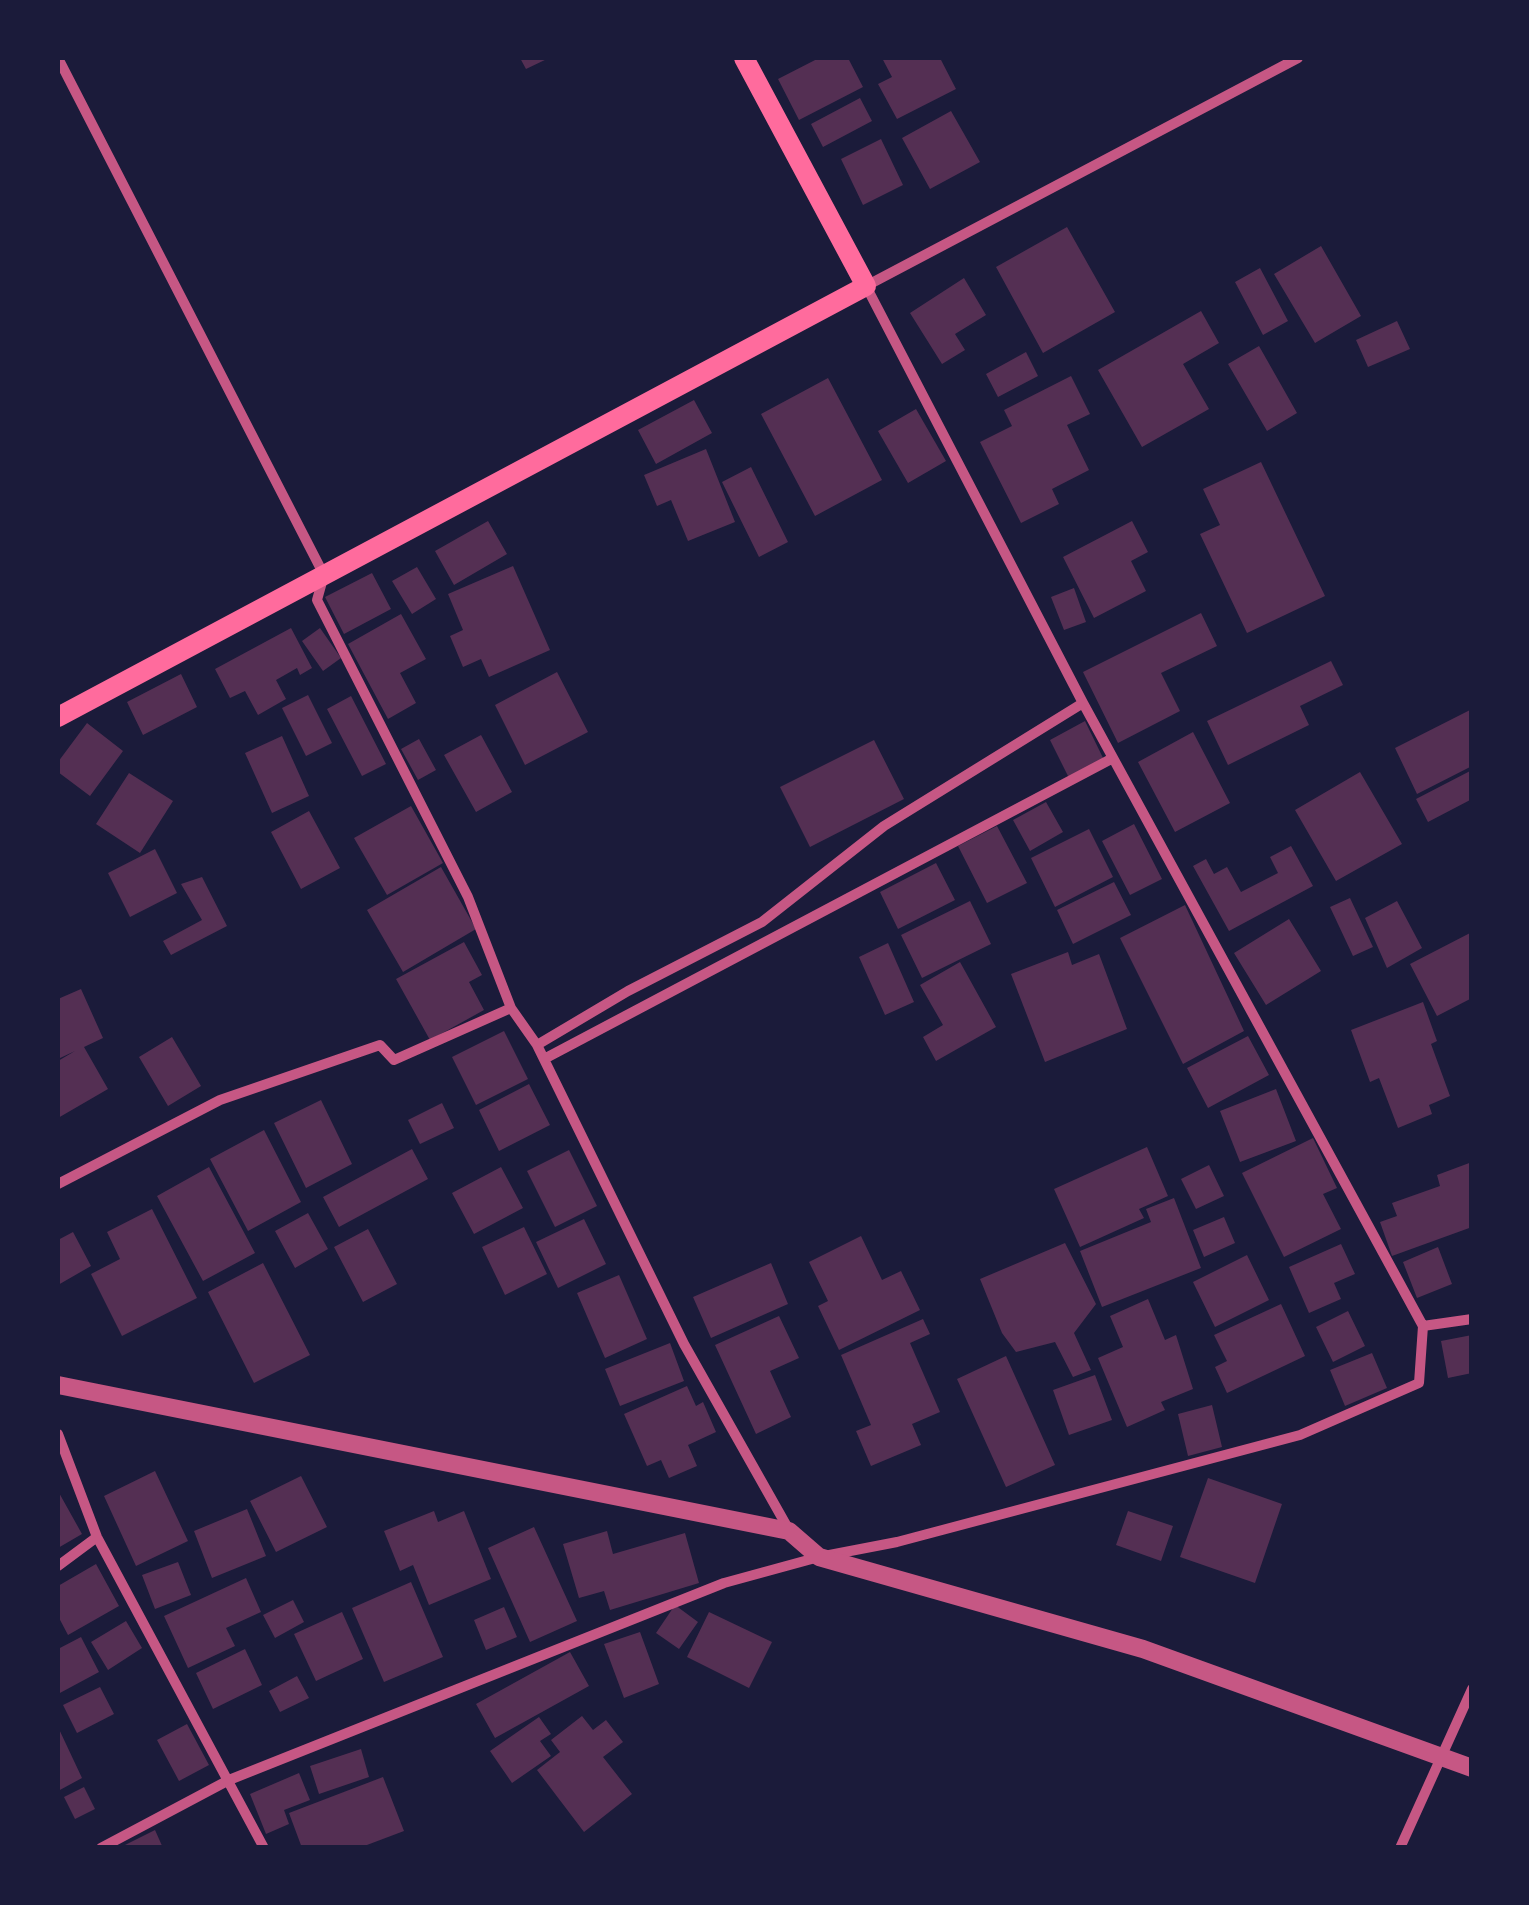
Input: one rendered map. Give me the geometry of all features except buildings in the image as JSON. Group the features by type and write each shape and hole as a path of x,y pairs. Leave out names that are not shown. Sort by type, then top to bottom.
{"main road":[{"path":"58,718 866,286 744,58"}],"street":[{"path":"58,58 324,575 317,600 468,897 511,1008 537,1045 684,1344 789,1531 819,1557 1143,1649 1472,1768"},
{"path":"101,1848 229,1780 687,1597 819,1557 897,1542 1300,1435 1419,1383 1423,1326 1083,704 866,286 1298,58"},
{"path":"537,1045 628,990 762,922 884,826 1083,704"},
{"path":"544,1060 1113,758"},
{"path":"58,1184 220,1100 380,1044 394,1060 511,1008"},
{"path":"1423,1326 1472,1319"},
{"path":"58,1385 789,1531"},
{"path":"58,1434 96,1538 264,1848"},
{"path":"58,1566 96,1538"},
{"path":"1400,1848 1472,1689"}]}
